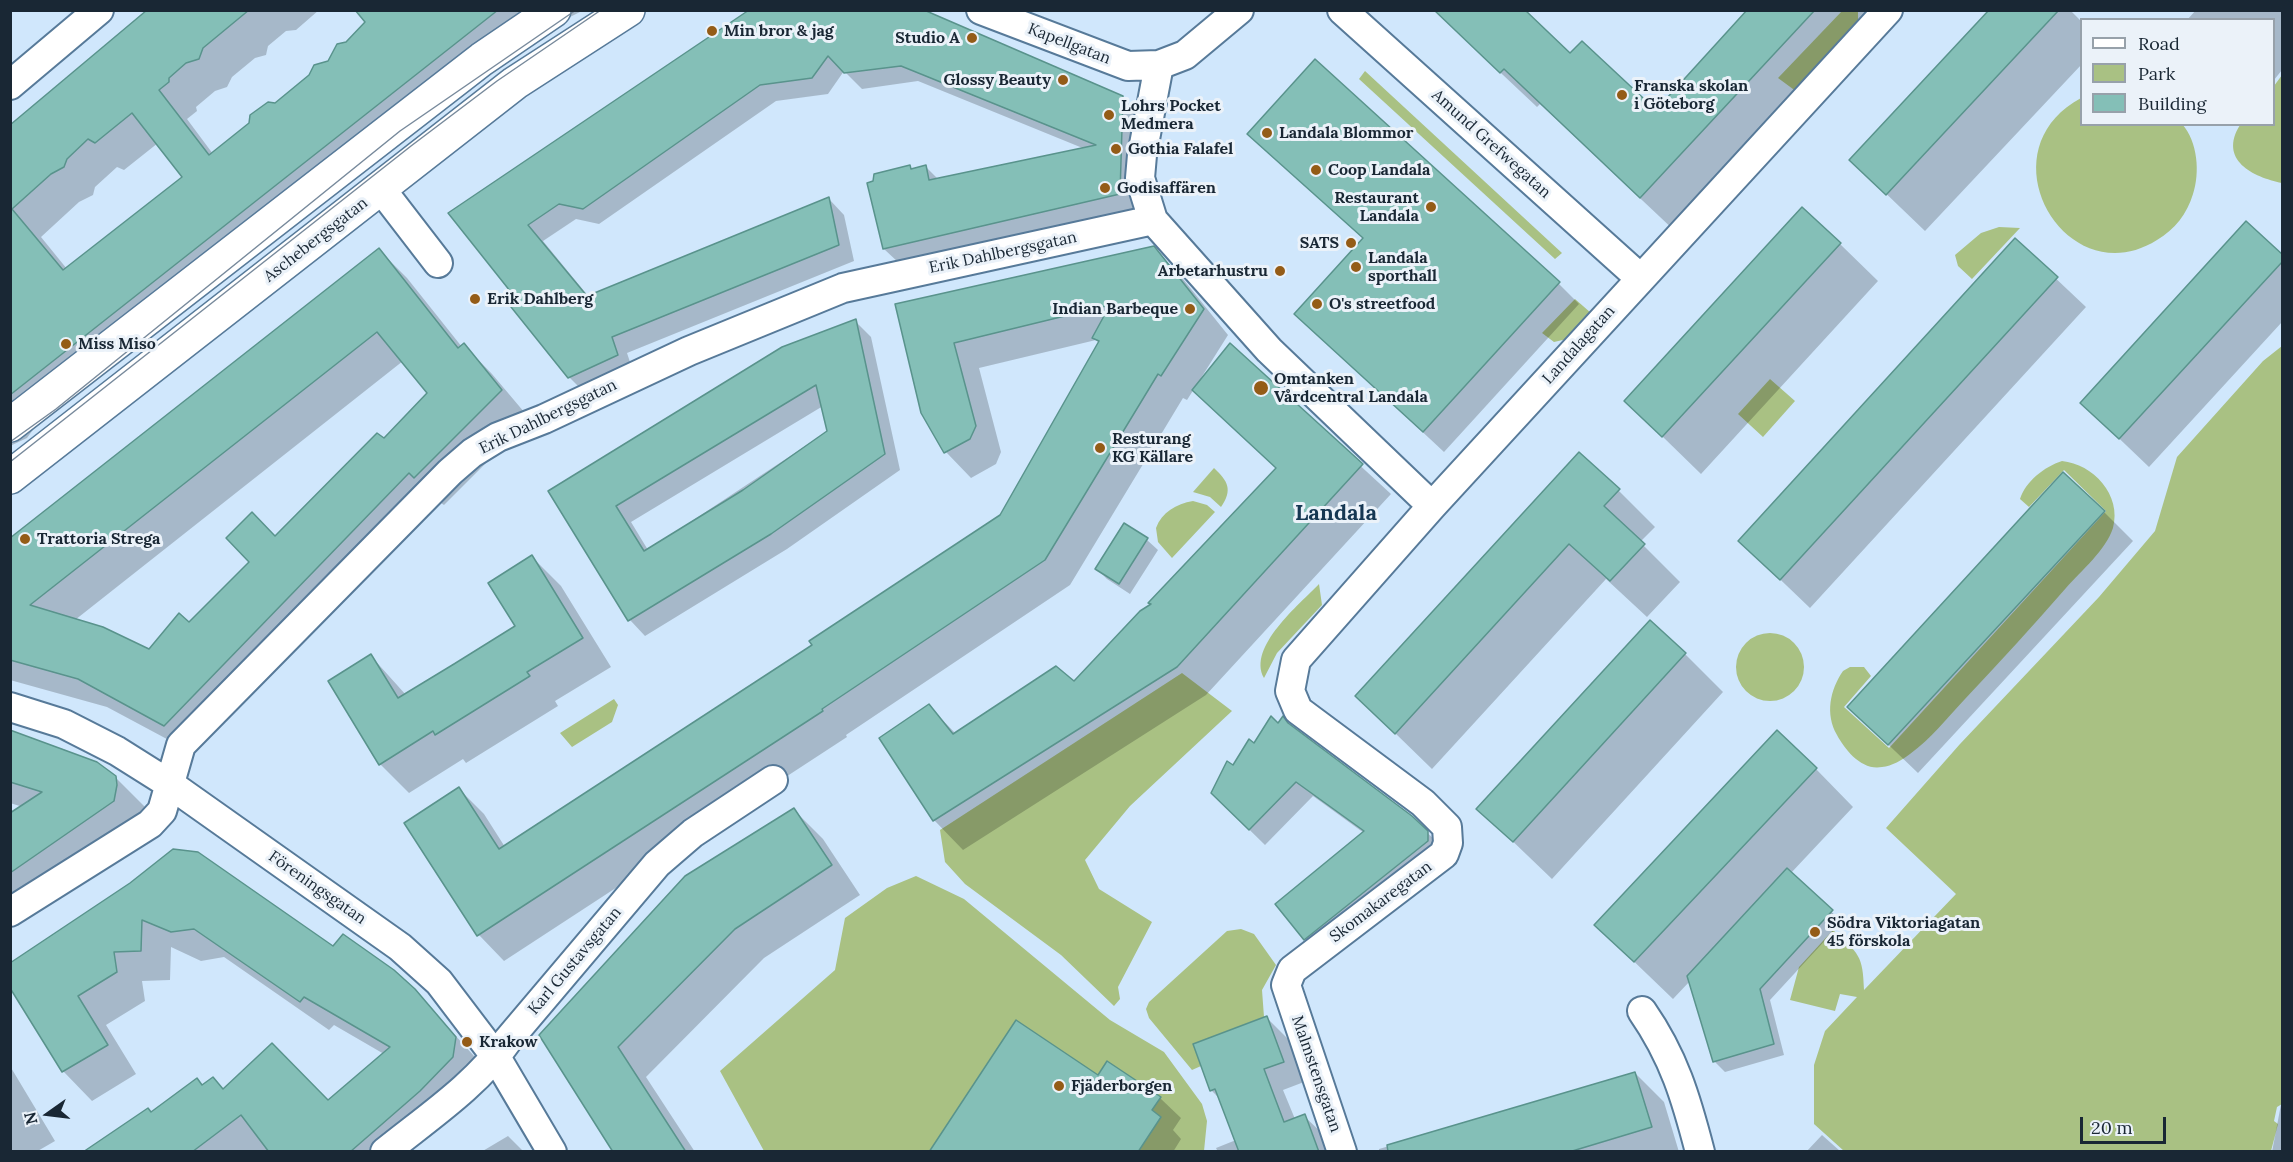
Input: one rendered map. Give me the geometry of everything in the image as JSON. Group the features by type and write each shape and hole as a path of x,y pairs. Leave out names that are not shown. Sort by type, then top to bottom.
{"street":[{"path":"10,85 99,10"},
{"path":"10,425 482,59 554,10"},
{"name":"Aschebergsgatan","path":"10,477 515,83 628,10"},
{"name":"Kapellgatan","path":"981,10 1128,66 1159,65"},
{"path":"1239,10 1185,55 1159,65 1142,155 1140,178 1153,220 1269,350 1432,506"},
{"name":"Amund Grefwegatan","path":"1342,10 1640,278"},
{"name":"Landalagatan","path":"1423,803 1298,710 1290,691 1296,660 1432,506 1888,10"},
{"path":"381,189 438,262"},
{"name":"Erik Dahlbergsgatan","path":"10,912 150,824 162,811 181,745 450,472 472,453 498,437 544,419 689,351 843,288 1153,220"},
{"name":"Föreningsgatan","path":"10,707 64,724 117,751 171,785 400,947 439,982 496,1057 552,1152"},
{"name":"Karl Gustavsgatan","path":"385,1152 457,1094 496,1057 657,864 693,833 773,780"},
{"name":"Skomakaregatan","path":"1290,997 1286,985 1292,970 1444,854 1448,843 1447,827 1423,803"},
{"name":"Malmstensgatan","path":"1290,997 1342,1152"},
{"path":"1642,1011 1669,1054 1682,1083 1700,1152"}],"green space":[{"path":"1842,11 1858,11 1858,22 1797,92 1778,78"},
{"path":"1365,71 1562,253 1555,259 1359,79"},
{"path":"2282,75 2282,183 2250,171 2236,157 2233,148 2234,137 2240,126 2275,126 2275,85"},
{"path":"2080,99 2080,126 2183,126 2194,149 2197,167 2193,194 2180,220 2157,240 2124,252 2093,249 2067,234 2048,211 2037,182 2038,151 2052,122"},
{"path":"1999,227 2020,228 1972,279 1958,266 1955,255 1981,233"},
{"path":"1575,299 1591,313 1567,339 1554,342 1542,333"},
{"path":"2282,346 2282,1104 2277,1107 2274,1121 2278,1124 2271,1151 1844,1151 1814,1124 1814,1065 1825,1031 1857,997 1840,994 1835,1011 1790,1000 1799,967 1833,930 1858,956 1861,962 1864,990 1956,894 1886,828 1960,744 2099,597 2155,531 2177,457 2263,361"},
{"path":"1770,379 1795,401 1763,437 1738,414"},
{"path":"2062,461 2084,468 2102,483 2109,493 2115,516 2113,528 2105,544 2093,560 1925,742 1904,758 1889,765 1875,767 1861,763 1840,741 1831,719 1832,694 1843,671 1850,667 1864,667 1871,676 1844,707 1889,748 2106,511 2064,470 2029,507 2020,499 2036,476"},
{"path":"1214,468 1223,477 1228,491 1221,507 1210,497 1193,492"},
{"path":"1193,501 1207,505 1215,512 1172,558 1158,542 1156,528 1162,517 1170,510"},
{"path":"1319,584 1322,605 1277,653 1264,678 1261,666 1263,653 1269,640 1289,614"},
{"path":"1763,633 1777,633 1789,638 1799,648 1804,667 1799,686 1789,696 1777,701 1763,701 1751,696 1741,686 1736,674 1736,660 1741,648 1751,638"},
{"path":"1182,673 1232,711 1130,806 1085,860 1099,889 1152,922 1118,987 1120,999 1114,1006 1061,955 965,884 945,862 940,830"},
{"path":"614,699 618,705 612,722 572,747 560,733"},
{"path":"916,876 964,899 1110,1020 1164,1052 1202,1104 1207,1121 1204,1151 764,1151 720,1071 835,970 845,918 887,888"},
{"path":"1241,929 1254,934 1276,965 1262,990 1264,1017 1193,1044 1201,1066 1192,1070 1149,1018 1146,1009 1149,1002 1227,931"}],"building":[{"path":"147,10 249,10 203,48 199,59 186,63 159,90 209,155 249,123 250,115 268,102 275,103 309,75 314,65 328,61 337,44 346,42 365,22 355,10 498,10 10,395 10,125","holes":["132,113 182,177 63,270 12,209 51,174 64,167 67,159 88,139 95,143"]},
{"path":"749,10 924,10 1123,96 1120,194 883,249 867,183 873,181 874,174 910,165 911,169 926,165 929,180 1096,145 901,66 844,73 828,56 812,78 760,85 583,209 559,204 528,225 587,296 829,197 839,245 612,337 618,355 568,378 511,307 518,301 448,213"},
{"path":"1434,10 1525,10 1570,53 1582,41 1656,110 1747,10 1815,10 1640,198 1504,69 1500,73"},
{"path":"1989,10 2059,10 1886,195 1849,160"},
{"path":"1315,59 1560,282 1423,432 1294,314 1363,238 1247,134"},
{"path":"1802,207 1841,243 1662,437 1624,401"},
{"path":"2246,221 2283,255 2283,261 2119,439 2080,403"},
{"path":"2015,238 2058,277 1780,580 1738,541"},
{"path":"1154,246 1204,309 1161,376 1158,374 1045,560 822,709 823,711 477,936 404,823 459,787 499,849 812,645 809,641 1000,515 1099,341 1092,338 1110,305 954,343 976,426 970,439 944,453 921,413 895,304"},
{"path":"379,248 458,348 464,343 502,390 414,478 409,473 164,726 78,679 10,660 10,538","holes":["377,332 427,393 384,438 377,433 275,536 252,512 226,538 249,562 189,622 179,613 149,649 103,627 30,605"]},
{"path":"856,319 885,454 771,534 628,621 548,491 782,347","holes":["816,385 827,431 743,490 644,551 616,506"]},
{"path":"1230,343 1363,464 1177,667 933,821 879,738 929,704 953,734 1056,666 1074,681 1140,611 1151,604 1148,603 1276,468 1192,390"},
{"path":"1579,452 1620,489 1604,506 1645,544 1610,581 1569,544 1395,734 1355,696"},
{"path":"2063,472 2105,511 1888,745 1847,707"},
{"path":"1124,523 1148,538 1119,584 1095,569"},
{"path":"532,555 583,638 527,672 530,676 435,735 433,731 379,765 328,681 371,654 398,698 454,664 515,626 488,583"},
{"path":"1650,620 1686,653 1513,842 1476,809"},
{"path":"1271,716 1278,723 1283,716 1288,723 1412,816 1428,831 1428,841 1304,940 1275,904 1364,831 1296,782 1249,830 1211,793 1227,761 1233,765 1249,739 1254,743"},
{"path":"10,730 97,762 116,776 117,785 114,801 10,873 10,813 42,792 10,782"},
{"path":"1777,730 1817,768 1634,962 1594,925"},
{"path":"794,808 832,865 735,929 618,1047 686,1152 613,1152 539,1035 685,876"},
{"path":"173,849 198,852 333,946 343,934 394,970 415,989 456,1037 453,1057 420,1091 350,1152 269,1152 241,1115 192,1152 83,1152 148,1108 151,1112 197,1078 202,1085 213,1077 223,1089 272,1043 328,1100 390,1047 304,997 300,1002 194,929 171,932 142,920 141,951 114,952 117,972 78,996 108,1045 62,1072 10,988 10,963 130,883"},
{"path":"1787,868 1833,910 1760,989 1774,1044 1713,1062 1687,976"},
{"path":"1267,1016 1284,1062 1264,1069 1284,1122 1305,1114 1319,1152 1239,1152 1215,1089 1210,1091 1193,1044"},
{"name":"Fjäderborgen","path":"1016,1020 1098,1075 1107,1061 1161,1097 1152,1110 1161,1117 1138,1152 929,1152"},
{"path":"1635,1072 1652,1127 1569,1152 1388,1152 1387,1145"}],"tram line":[{"path":"10,442 56,409 400,131 576,10"},
{"path":"10,462 411,146 497,81 601,10"}],"place":[{"name":"Min bror & jag","path":"712,31"},
{"name":"Studio A","path":"972,38"},
{"name":"Glossy Beauty","path":"1063,80"},
{"name":"Franska skolan i Göteborg","path":"1622,95"},
{"name":"Lohrs Pocket Medmera","path":"1109,115"},
{"name":"Landala Blommor","path":"1267,133"},
{"name":"Gothia Falafel","path":"1116,149"},
{"name":"Coop Landala","path":"1316,170"},
{"name":"Godisaffären","path":"1105,188"},
{"name":"Restaurant Landala","path":"1431,207"},
{"name":"SATS","path":"1351,243"},
{"name":"Landala sporthall","path":"1356,267"},
{"name":"Arbetarhustru","path":"1280,271"},
{"name":"Erik Dahlberg","path":"475,299"},
{"name":"O's streetfood","path":"1317,304"},
{"name":"Indian Barbeque","path":"1190,309"},
{"name":"Miss Miso","path":"66,344"},
{"name":"Omtanken Vårdcentral Landala","path":"1261,388"},
{"name":"Resturang KG Källare","path":"1100,448"},
{"name":"Trattoria Strega","path":"25,539"},
{"name":"Södra Viktoriagatan 45 förskola","path":"1815,932"},
{"name":"Krakow","path":"467,1042"},
{"name":"Fjäderborgen","path":"1059,1086"}],"district":[{"name":"Landala","path":"1336,514"}]}
